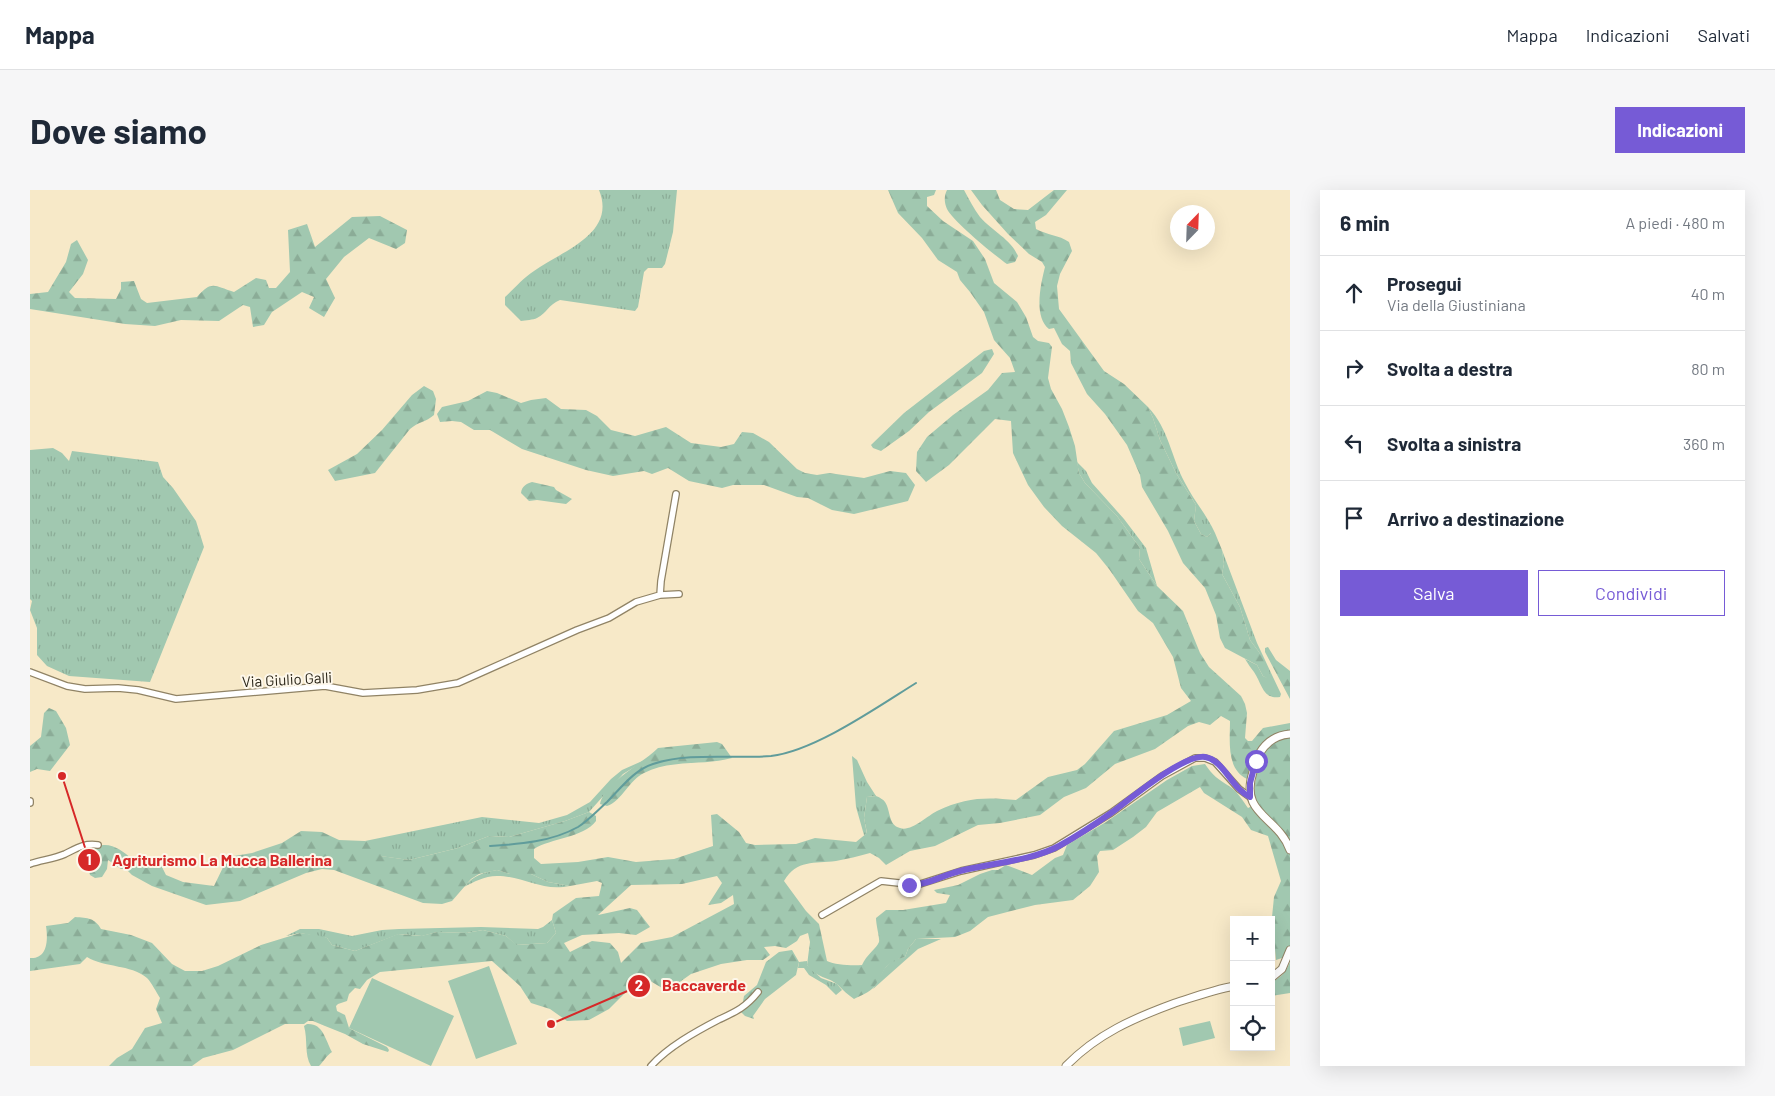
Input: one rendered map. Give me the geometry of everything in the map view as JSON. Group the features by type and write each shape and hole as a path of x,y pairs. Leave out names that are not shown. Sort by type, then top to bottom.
{"street":[{"path":"660,595 676,494"},
{"name":"Via Giulio Galli","path":"30,672 68,686 85,689 118,688 138,690 176,699 319,686 363,693 440,687 458,683 577,630 609,618 636,602 660,595 679,594"},
{"path":"1290,734 1278,736 1269,741 1260,752 1249,787 1250,797 1260,814 1282,834 1290,850"},
{"path":"822,915 881,881 917,885 956,872 1054,848 1104,818 1166,773 1198,758 1206,758 1215,762 1241,791 1250,797"},
{"path":"30,864 65,854 79,846 98,845"},
{"path":"1275,975 1282,969 1290,950"},
{"path":"1066,1066 1094,1042 1126,1022 1196,996 1230,987"},
{"path":"651,1066 680,1042 718,1020 740,1010 758,992"}],"green space":[{"path":"599,190 677,190 673,232 665,264 662,268 648,268 644,272 638,307 635,311 560,300 537,318 521,321 505,305 505,297 522,280 584,240 594,230 600,218 603,205"},
{"path":"888,190 936,190 934,195 927,197 927,206 943,221 973,241 985,259 994,283 1017,302 1026,317 1033,337 1038,341 1049,343 1052,347 1048,378 1051,389 1069,427 1075,446 1079,473 1085,483 1117,516 1140,548 1139,559 1157,586 1183,611 1200,653 1209,667 1241,696 1247,713 1245,738 1248,741 1252,741 1263,728 1290,723 1290,960 1282,958 1276,960 1275,916 1272,916 1274,897 1281,881 1268,836 1251,830 1242,817 1204,793 1200,787 1157,812 1146,827 1113,850 1100,851 1097,856 1099,872 1090,886 1073,900 1035,905 988,917 970,931 955,937 916,939 908,949 905,957 897,959 885,968 872,989 854,999 834,982 815,973 807,965 810,942 808,933 800,936 797,941 786,948 764,947 770,955 763,960 747,960 721,964 691,974 667,991 642,976 609,1009 589,1020 567,1021 550,1009 531,1003 520,986 492,961 380,972 367,980 360,989 355,988 349,994 347,1001 336,1006 337,1011 345,1015 349,1028 387,1047 388,1052 363,1044 345,1034 313,1021 308,1021 304,1024 285,1024 233,1050 203,1058 192,1066 109,1066 117,1058 132,1049 145,1028 162,1023 156,1009 160,998 149,980 133,970 102,963 87,957 80,964 30,971 30,958 40,955 46,947 46,926 68,923 75,917 91,919 101,929 131,935 152,943 172,964 185,971 202,971 218,966 261,945 300,933 322,936 327,938 332,945 355,951 398,934 421,936 437,932 466,933 483,930 506,936 517,945 547,943 556,933 552,920 553,914 576,898 599,896 602,883 597,881 570,886 548,882 531,874 510,874 497,870 479,874 471,879 452,901 442,904 423,903 334,870 322,869 306,873 240,901 206,905 152,886 108,860 107,869 102,877 95,878 90,875 80,851 83,847 92,848 103,845 115,847 132,859 147,858 160,863 166,875 183,882 214,886 228,857 252,853 282,843 301,831 322,832 339,840 365,841 379,848 381,856 409,860 458,848 489,836 509,837 589,812 596,816 596,821 583,831 534,849 534,858 541,864 578,862 608,857 636,862 674,859 713,846 711,815 717,814 739,832 746,843 755,845 796,844 815,838 856,842 867,833 864,818 867,797 876,796 884,800 893,824 904,829 914,826 947,806 957,803 985,798 1016,800 1048,777 1077,770 1085,764 1114,731 1167,715 1191,701 1181,688 1173,657 1153,623 1138,611 1096,553 1062,526 1044,507 1028,485 1013,453 1011,421 995,419 949,465 926,482 916,471 917,452 927,437 953,415 988,390 1002,373 1015,372 1010,358 994,340 984,312 960,280 957,272 938,260 922,238 898,213","holes":["1221,716 1230,721 1230,746 1235,769 1247,779 1252,769 1255,770 1254,792 1256,801 1254,805 1248,808 1240,796 1216,777 1205,764 1192,766 1167,780 1106,822 1067,845 1063,855 1055,858 1032,875 1006,865 998,870 980,874 958,885 934,890 937,893 950,895 946,903 903,910 886,910 876,918 879,942 862,965 844,965 827,961 819,924 806,911 784,881 795,869 807,864 836,861 870,853 886,865 910,851 935,846 978,825 1000,823 1040,815 1064,797 1086,788 1115,764 1155,749 1188,726 1199,722 1210,725","717,876 722,883 708,905 721,903 733,895 734,904 672,937 641,943 621,963 618,952 610,943 592,941 570,952 564,943 582,935 619,933 636,935 650,927 637,910 630,908 598,915 631,885 682,884"]},
{"path":"947,190 964,190 980,217 1015,250 1018,256 1015,262 1007,264 957,221 946,206 945,195"},
{"path":"971,190 996,190 1000,200 1014,209 1028,210 1054,190 1067,190 1046,215 1035,222 1036,229 1069,242 1072,251 1060,274 1057,286 1059,309 1104,371 1124,384 1148,407 1160,440 1176,473 1196,505 1194,521 1201,534 1207,537 1211,533 1215,533 1222,550 1224,564 1222,574 1240,607 1250,640 1270,673 1270,680 1263,676 1257,665 1225,648 1220,638 1216,615 1205,588 1183,563 1168,531 1142,487 1140,475 1127,445 1105,414 1087,394 1071,363 1070,351 1062,344 1054,328 1049,329 1044,324 1041,317 1039,300 1045,267 1042,262 1029,254 1008,234"},
{"path":"380,216 407,230 405,243 396,249 369,238 344,257 326,279 335,298 324,317 309,308 314,297 302,292 272,312 264,325 253,327 250,307 243,305 219,321 181,320 155,326 125,324 30,309 30,294 48,292 66,262 71,244 77,240 88,260 83,274 69,292 75,298 116,299 121,289 121,282 134,281 141,299 147,303 197,297 210,286 217,286 234,292 256,278 266,280 269,288 276,288 290,272 288,230 307,224 315,247 352,217"},
{"path":"992,349 994,354 982,373 929,412 909,431 881,451 873,448 871,445 904,413 984,351"},
{"path":"424,386 433,391 436,399 434,415 410,429 375,473 335,481 328,470 357,454 382,430 412,395"},
{"path":"487,391 521,403 546,398 561,409 586,410 597,416 611,430 635,436 666,427 691,443 721,447 734,444 742,432 753,433 769,442 797,469 805,473 817,475 829,473 864,478 890,471 906,473 915,485 908,501 854,514 832,510 808,498 797,497 764,485 733,485 722,488 689,481 668,468 652,474 644,471 613,476 586,470 522,449 490,430 474,430 461,422 440,422 437,414 442,407 468,401"},
{"path":"1148,407 1161,424 1180,473 1215,533 1211,533 1207,537 1201,534 1194,521 1196,505 1176,473 1160,440"},
{"path":"53,448 62,453 69,461 72,451 158,462 163,477 196,521 204,547 150,682 69,676 47,666 37,655 37,628 30,610 32,601 30,599 30,450"},
{"path":"1077,462 1146,548 1157,586 1139,559 1140,548 1117,516 1085,483 1079,473"},
{"path":"532,482 554,487 572,499 566,504 537,500 529,501 521,493 525,486"},
{"path":"1222,550 1257,643 1281,694 1280,697 1266,694 1245,659 1257,665 1263,676 1270,679 1259,652 1250,640 1240,607 1222,574 1224,564"},
{"path":"1268,647 1276,660 1290,671 1290,699 1265,652 1265,648"},
{"path":"49,708 56,711 66,728 70,745 50,771 37,769 30,772 30,746 41,737 44,713"},
{"path":"717,742 722,744 732,758 710,762 676,764 654,769 634,780 617,800 607,806 600,804 603,796 616,781 658,748"},
{"path":"852,756 857,760 876,796 867,797 864,818 867,834 864,835 856,807"},
{"path":"649,758 623,774 589,812 565,821 509,837 489,836 458,848 409,860 380,856 365,841 482,817 539,823 567,815 590,802 622,770"},
{"path":"497,870 510,874 531,874 548,882 570,886 550,887 516,878 492,876 475,881 464,887 479,875"},
{"path":"552,920 556,933 547,943 516,945 506,936 483,930 466,933 437,932 422,936 399,934 355,951 332,945 327,938 300,933 286,936 300,929 319,929 352,936 382,930 399,929 481,927 538,929"},
{"path":"916,939 941,939 918,949 873,989 884,969 892,960 905,957 908,949"},
{"path":"792,950 799,962 796,975 765,999 753,1016 754,1019 745,1016 741,1012 744,996 757,985 766,962 779,952"},
{"path":"807,961 807,965 821,978 837,984 842,990 836,995 826,985 809,975 804,968 798,968 799,962"},
{"path":"1290,962 1290,993 1275,995 1275,980 1287,969"},
{"path":"489,966 517,1044 476,1059 448,981"},
{"path":"372,978 454,1016 431,1066 349,1028"},
{"path":"1210,1021 1215,1038 1183,1046 1179,1028"},
{"path":"312,1024 320,1029 332,1052 319,1066 311,1066 309,1061 304,1026"}],"waterway":[{"path":"490,846 546,839 578,827 634,775 653,764 681,758 771,756 807,746 846,726 916,683"}],"place":[{"name":"Agriturismo La Mucca Ballerina","path":"62,776"},
{"name":"Baccaverde","path":"551,1024"}],"route":[{"path":"909,885 919,884 956,872 1054,848 1072,839 1119,808 1166,773 1193,759 1203,757 1211,759 1241,791 1250,797 1250,783 1256,761"}]}
